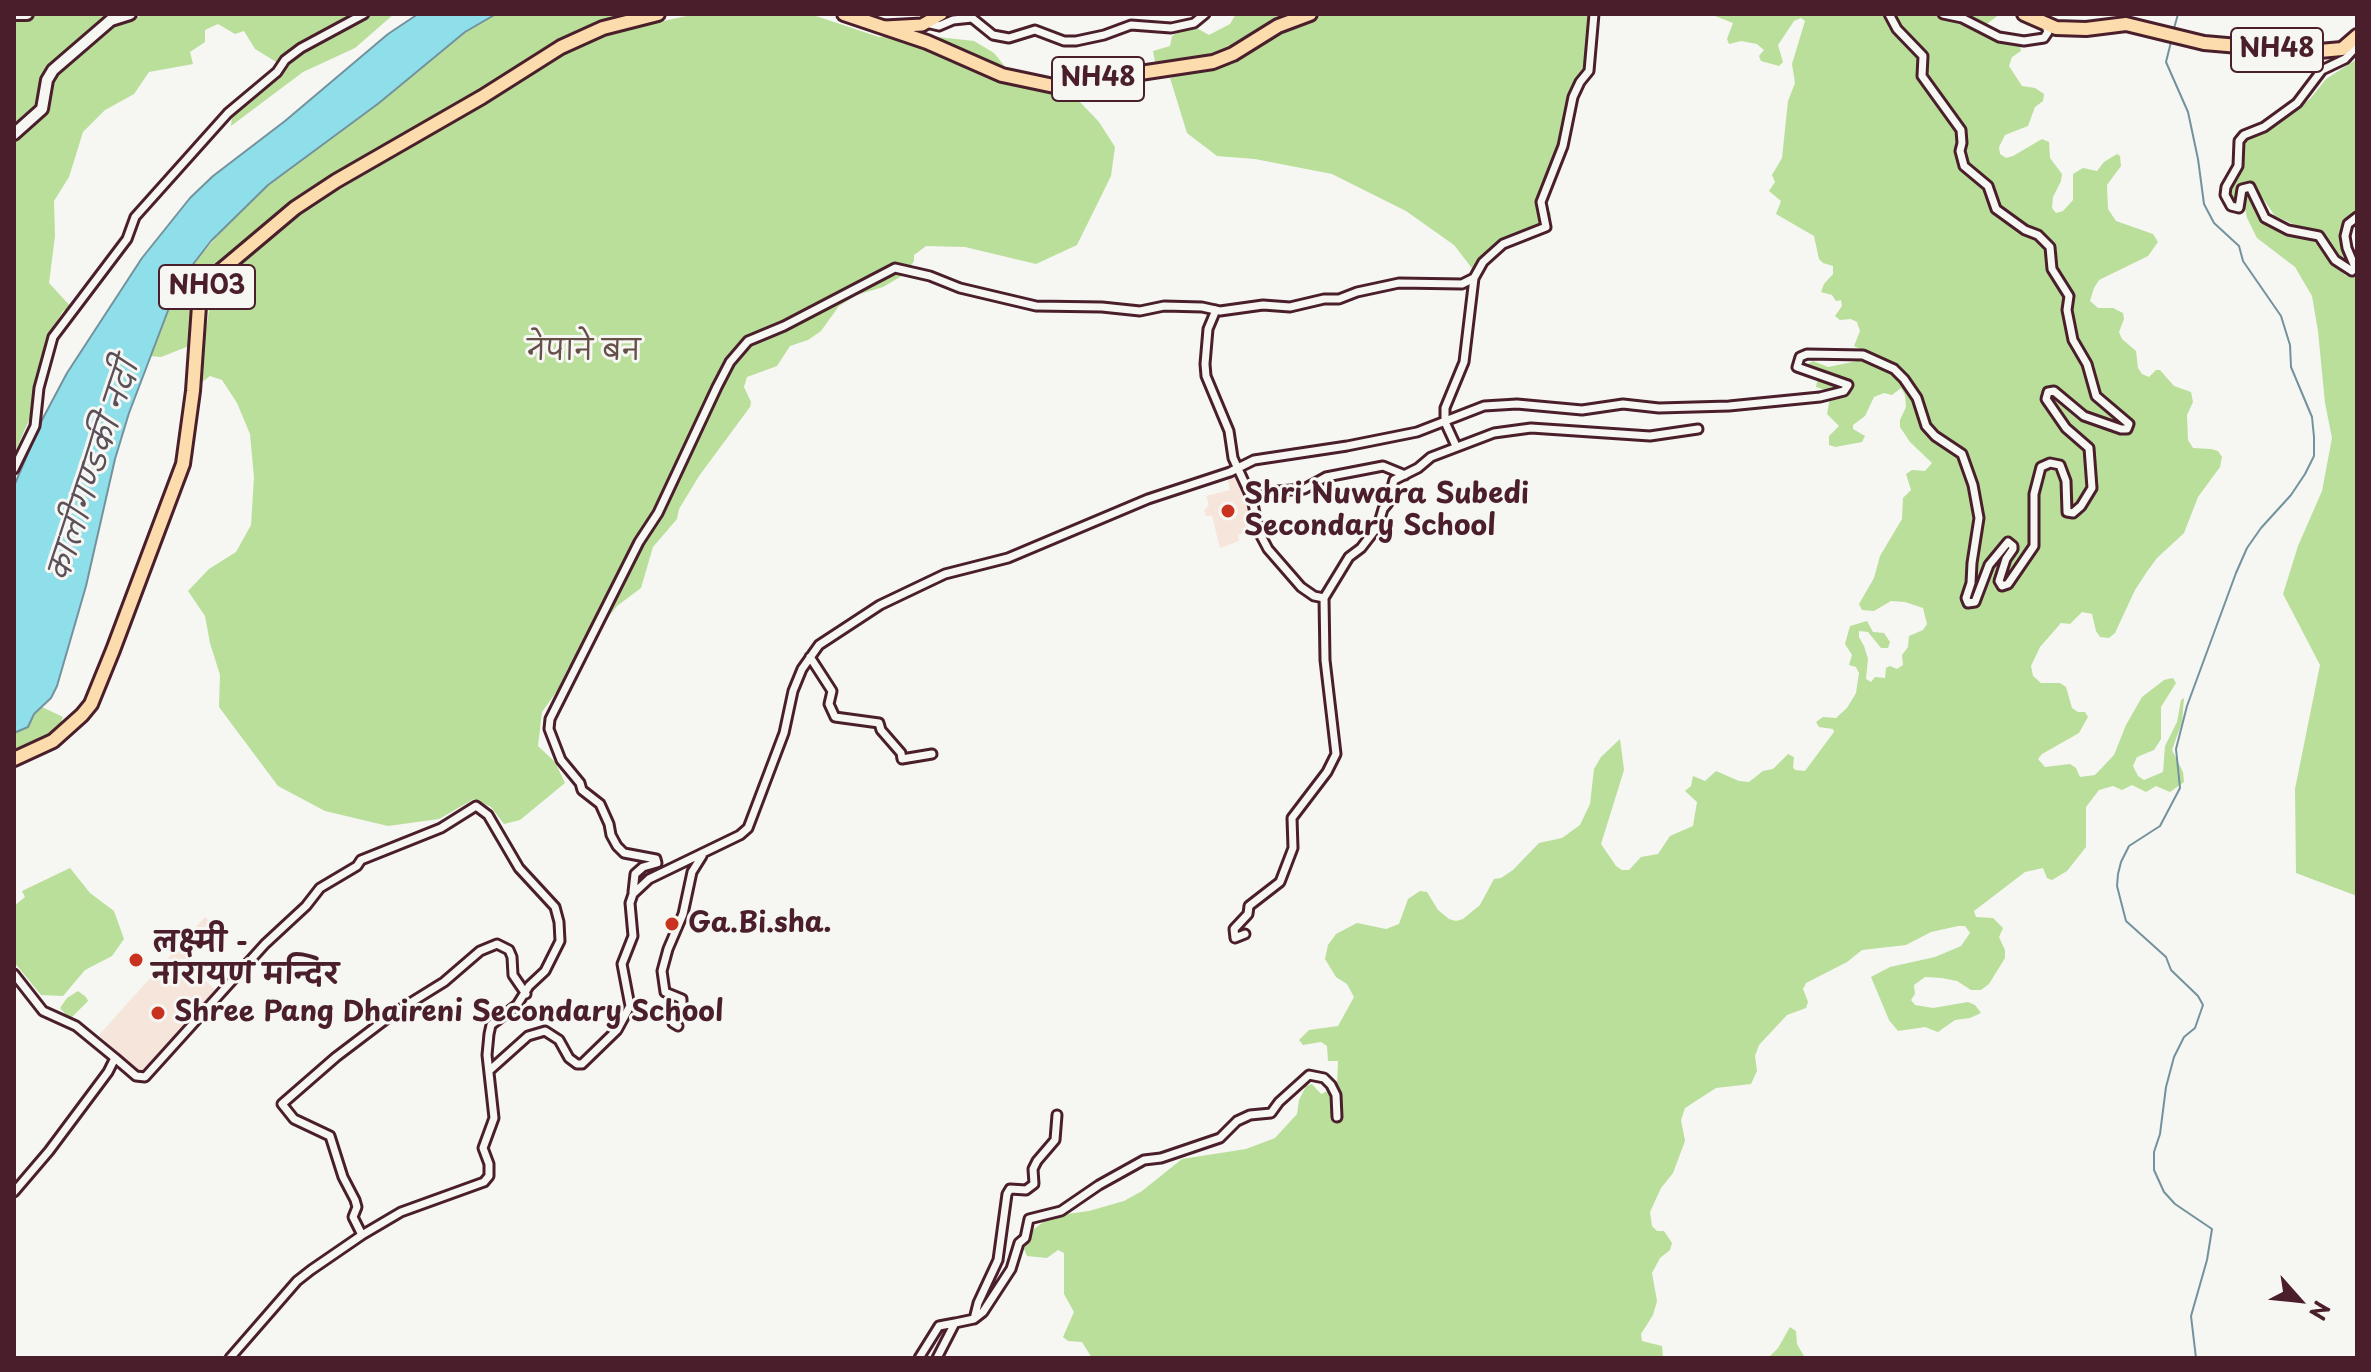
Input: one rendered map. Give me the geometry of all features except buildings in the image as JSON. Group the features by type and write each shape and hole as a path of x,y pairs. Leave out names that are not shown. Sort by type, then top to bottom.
{"highway":[{"name":"NH03","path":"14,759 53,741 91,704 183,464 193,391 199,306 209,284 219,272 295,208 336,181 482,97 561,47 603,28 658,14"},
{"path":"844,14 883,27"},
{"name":"NH48","path":"883,27 927,42 1002,75 1054,86 1213,62 1233,54 1278,26 1310,14"},
{"name":"NH48","path":"2024,14 2046,26 2086,29 2126,24 2191,41 2321,52 2342,49 2357,36"}],"main road":[{"path":"883,27 926,23 941,14"}],"street":[{"path":"14,14 27,14"},
{"path":"14,134 42,109 47,80 53,70 111,20 130,14"},
{"path":"14,469 35,426 39,388 53,337 127,239 135,217 228,113 277,72 285,60 364,14"},
{"path":"926,23 939,26 953,20 972,18 993,35 1009,38 1035,30 1064,41 1076,41 1131,25 1183,26 1194,23 1205,14"},
{"path":"1456,446 1445,422 1445,408 1464,362 1474,278 1483,262 1503,244 1546,227 1541,202 1563,146 1573,97 1589,71 1594,14"},
{"path":"633,894 649,879 740,835 748,828 784,733 793,691 810,657 819,645 859,617 945,574 1008,558 1148,499 1237,468 1273,456 1417,432 1465,411 1517,404 1582,410 1623,404 1659,408 1729,406 1820,397 1844,391 1848,385 1797,367 1800,357 1807,354 1863,355 1882,362 1904,379 1914,392 1926,426 1962,454 1973,485 1979,518 1971,583 1966,598 1968,603 1972,604 1989,565 2005,543 2013,546 1999,581 2002,586 2010,582 2031,553 2035,539 2034,494 2041,467 2050,463 2060,465 2066,481 2067,512 2073,513 2081,506 2092,488 2089,448 2066,428 2046,399 2048,392 2054,391 2084,416 2121,429 2127,429 2129,424 2096,396 2087,364 2073,340 2067,310 2069,296 2052,269 2050,247 2038,235 2025,230 1996,209 1984,181 1964,166 1960,151 1961,130 1922,76 1923,56 1897,29 1889,14"},
{"path":"1943,14 1962,18 1999,37 2024,41 2044,38 2048,32 2046,26"},
{"path":"2357,46 2345,59 2322,70 2297,103 2264,127 2241,138 2238,166 2225,195 2231,206 2239,208 2242,189 2250,187 2265,218 2284,229 2319,236 2335,260 2352,271 2355,267 2345,236 2348,224 2357,217"},
{"path":"490,1070 528,1036 545,1031 559,1040 569,1058 582,1064 617,1030 630,1006 622,964 633,936 630,903 635,874 643,867 657,863 656,859 624,853 617,846 600,804 582,790 561,760 549,729 550,719 639,542 658,513 710,401 741,347 748,341 784,326 895,268 1036,306 1140,311 1164,306 1216,310 1263,305 1290,307 1324,299 1339,299 1399,283 1462,284 1474,278"},
{"path":"1216,310 1208,329 1205,364 1210,386 1231,437 1237,468 1252,499 1259,532 1268,549 1301,587 1314,596 1324,598"},
{"path":"1245,934 1235,938 1234,929 1248,914 1249,906 1280,882 1293,848 1292,818 1327,772 1336,754 1325,660 1324,598 1349,557 1361,548 1378,526 1394,480 1431,457 1494,433 1531,428 1650,436 1698,429"},
{"path":"1252,499 1278,491 1304,489 1326,477 1383,466 1405,475"},
{"path":"810,657 832,691 829,704 835,717 879,723 905,761 932,754"},
{"path":"14,974 43,1011 76,1026 136,1076 147,1075 320,888 357,866 361,860 441,828 476,806 488,815 519,868 555,907 560,941 545,971 529,986 526,994 491,1025 487,1055 494,1118 483,1148 489,1164 489,1176 484,1182 401,1212 362,1235 297,1281 230,1358"},
{"path":"678,1026 673,1023 673,1016 682,1006 682,999 665,992 662,971 683,914 692,872 703,854"},
{"path":"362,1235 353,1217 357,1207 355,1200 343,1177 330,1136 294,1119 282,1104 336,1057 394,1013 444,982 480,951 497,944 509,950 513,975 526,994"},
{"path":"14,1192 49,1151 115,1058"},
{"path":"919,1358 939,1326 974,1319 983,1312 1011,1269 1019,1243 1025,1238 1029,1219 1061,1211 1144,1160 1161,1158 1220,1138 1237,1121 1250,1115 1271,1113 1309,1075 1324,1078 1331,1085 1336,1095 1337,1117"},
{"path":"974,1319 998,1260 1007,1194 1010,1189 1026,1190 1034,1184 1033,1169 1055,1140 1057,1115"},
{"path":"937,1358 955,1323"}],"shaded area":[{"name":"Shri Nuwara Subedi Secondary School","path":"1230,475 1238,475 1243,482 1256,528 1238,535 1239,541 1220,548 1212,516 1206,516 1204,510 1209,505 1206,496 1230,490"},
{"name":"Shree Pang Dhaireni Secondary School","path":"205,917 216,927 185,962 217,991 142,1074 99,1035"}],"green space":[{"path":"14,14 121,14 61,60 36,111 19,120 14,129"},
{"path":"146,14 359,14 303,45 278,63 255,49 244,31 235,34 218,24 205,30 205,42 190,52 193,64 149,72 134,94 105,110 83,132 69,177 54,201 55,236 49,283 72,308 63,311 48,335 30,418 14,454 14,142 17,134 38,121 47,109 51,99 49,89 59,70 108,28"},
{"path":"368,14 394,14 355,48 303,72 231,126 232,115 286,62"},
{"path":"496,14 635,14 600,23 558,41 490,86 318,185 282,210 224,260 200,289 192,315 189,346 161,357 149,356 169,308 194,263 233,218 313,149 379,103 465,32"},
{"name":"नेपाने बन","path":"696,14 810,14 879,37 911,34 974,41 994,53 1007,69 1080,102 1099,122 1115,147 1111,176 1077,245 1036,264 965,247 926,246 914,255 914,261 905,274 839,306 821,331 808,340 790,346 777,366 747,377 744,387 750,407 699,476 679,509 677,519 653,547 641,588 617,606 568,668 542,712 538,746 555,762 565,783 520,820 504,824 491,807 474,799 439,819 388,826 325,811 278,786 219,707 220,675 205,616 188,591 209,569 236,552 251,525 254,477 250,434 237,403 222,380 210,376 198,385 211,297 220,283 296,215 553,60 587,42 626,29"},
{"path":"1236,14 1294,14 1210,58 1155,62 1153,51 1170,46 1172,36 1182,29 1193,26 1209,35 1230,24"},
{"path":"1326,14 1597,14 1593,67 1571,108 1559,165 1545,203 1551,214 1549,230 1498,252 1478,276 1454,245 1406,211 1332,174 1255,159 1217,156 1187,133 1170,78 1201,69 1282,28"},
{"path":"1688,14 2000,14 1984,26 1984,35 2019,42 2021,51 2012,57 2009,66 2022,86 2035,88 2044,94 2028,126 2005,135 1999,147 2000,154 2006,158 2042,139 2049,142 2050,158 2062,174 2053,197 2052,208 2056,213 2063,211 2073,200 2073,174 2083,168 2097,171 2104,162 2117,154 2120,156 2121,166 2107,185 2108,209 2116,221 2153,234 2158,242 2148,256 2099,280 2090,301 2098,308 2113,308 2123,313 2119,332 2122,339 2136,351 2142,374 2149,377 2160,370 2174,386 2191,392 2193,402 2187,415 2188,440 2193,448 2218,451 2222,457 2220,467 2198,497 2184,533 2146,573 2115,633 2109,638 2100,637 2092,614 2082,612 2070,624 2061,623 2040,647 2031,666 2033,676 2041,683 2060,683 2066,687 2072,708 2085,712 2088,717 2079,733 2038,759 2045,767 2070,764 2080,777 2095,775 2114,755 2142,697 2164,680 2173,678 2176,683 2161,707 2161,739 2154,750 2137,757 2133,766 2144,780 2163,772 2165,746 2184,698 2182,722 2172,750 2183,772 2184,782 2170,792 2156,786 2146,792 2132,785 2122,790 2113,786 2099,790 2086,807 2086,847 2067,871 2052,880 2047,878 2043,868 2025,872 1974,911 1976,917 1993,918 2003,928 1999,937 2005,958 1989,984 1981,990 1971,990 1957,981 1925,977 1914,985 1915,994 1911,1000 1915,1005 1933,1008 1968,1002 1981,1013 1955,1020 1938,1032 1925,1027 1898,1031 1889,1020 1871,977 1890,967 1935,957 1961,946 1970,933 1965,926 1931,932 1906,945 1862,950 1847,962 1806,983 1803,989 1808,1002 1806,1008 1787,1015 1759,1045 1755,1056 1757,1071 1751,1084 1716,1088 1685,1108 1681,1120 1685,1141 1673,1173 1661,1188 1650,1212 1652,1226 1657,1231 1664,1231 1672,1243 1652,1273 1657,1301 1653,1315 1641,1334 1642,1341 1662,1346 1663,1358 1092,1358 1082,1342 1068,1341 1063,1337 1074,1312 1064,1294 1064,1253 1058,1250 1047,1258 1027,1256 1024,1249 1034,1229 1060,1215 1124,1201 1142,1191 1182,1159 1246,1149 1275,1138 1297,1114 1306,1086 1312,1084 1321,1094 1337,1087 1338,1061 1328,1061 1327,1046 1321,1042 1303,1045 1299,1040 1309,1030 1338,1026 1354,997 1325,959 1328,945 1336,934 1357,923 1386,929 1399,924 1408,899 1420,891 1427,892 1438,910 1449,919 1463,919 1480,905 1494,879 1513,870 1539,843 1562,838 1580,825 1590,804 1594,769 1601,757 1620,739 1624,770 1601,844 1616,866 1629,870 1641,857 1658,854 1670,836 1693,826 1697,802 1685,791 1691,786 1693,776 1705,781 1716,771 1749,782 1763,771 1773,769 1788,754 1794,757 1795,770 1805,771 1834,732 1833,729 1819,727 1816,722 1823,717 1836,718 1856,693 1859,673 1856,667 1849,665 1852,655 1845,644 1850,626 1867,621 1873,632 1884,633 1890,642 1888,648 1881,648 1868,632 1859,631 1868,659 1866,679 1871,682 1875,677 1885,678 1886,668 1897,669 1903,665 1902,655 1908,647 1909,636 1923,630 1927,624 1923,608 1905,602 1891,601 1874,611 1862,610 1859,604 1874,578 1880,556 1902,519 1903,498 1911,490 1906,474 1912,470 1925,471 1932,463 1910,442 1900,427 1906,407 1901,388 1892,395 1884,393 1874,397 1865,416 1853,425 1853,429 1865,436 1862,442 1835,447 1829,445 1829,436 1839,426 1827,414 1831,392 1816,387 1818,377 1806,365 1813,361 1828,367 1857,361 1864,358 1867,352 1854,346 1860,331 1857,322 1840,320 1835,316 1842,306 1841,300 1836,301 1832,295 1821,292 1833,274 1833,266 1819,259 1814,236 1776,214 1781,201 1769,191 1775,182 1772,175 1782,158 1788,101 1795,83 1792,64 1805,21 1801,18 1794,21 1778,45 1783,62 1779,66 1761,61 1759,56 1764,50 1757,44 1741,41 1729,44 1727,39 1733,23 1715,16"},
{"path":"2357,59 2357,211 2352,212 2341,229 2341,246 2349,261 2346,264 2337,257 2330,241 2320,232 2307,230 2275,216 2252,183 2245,182 2234,203 2229,197 2229,189 2241,147 2246,140 2266,132 2310,99 2326,79"},
{"path":"2248,192 2260,219 2273,229 2320,244 2325,255 2346,276 2357,275 2357,896 2296,873 2295,789 2320,665 2283,594 2298,546 2322,491 2332,438 2312,296 2295,267 2257,238 2247,218 2244,203 2244,194"},
{"path":"42,707 63,717 57,733 14,755 14,733 28,727 34,714"},
{"path":"70,868 90,893 114,911 124,939 112,956 85,970 63,996 41,995 14,962 14,906 25,897 22,891"},
{"path":"78,991 88,1001 70,1019 60,1008 67,998"},
{"path":"1790,1327 1796,1331 1797,1344 1805,1358 1768,1358 1778,1348"}],"water":[{"name":"कालीगण्डकी नदी","path":"418,14 496,14 465,32 379,103 268,185 211,241 194,263 169,308 129,413 115,459 86,586 57,686 51,698 34,714 28,727 14,733 14,486 42,420 67,373 142,258 190,198 388,34"}],"waterway":[{"path":"2173,32 2178,14"},
{"path":"2171,42 2166,62 2188,112 2204,204 2214,223 2239,246 2243,261 2281,316 2290,345 2291,367 2312,417 2314,437 2314,456 2305,474 2247,548 2236,573 2187,706 2176,749 2180,788 2160,826 2129,846 2118,874 2117,886 2126,921 2166,957 2171,970 2203,1005 2195,1028 2184,1037 2174,1057 2154,1152 2154,1170 2164,1192 2175,1204 2212,1229 2207,1260 2191,1316 2196,1358"}],"place":[{"name":"Shri Nuwara Subedi Secondary School","path":"1228,511"},
{"name":"Ga.Bi.sha.","path":"672,924"},
{"name":"लक्ष्मी - नारायण मन्दिर","path":"136,960"},
{"name":"Shree Pang Dhaireni Secondary School","path":"158,1013"}]}
